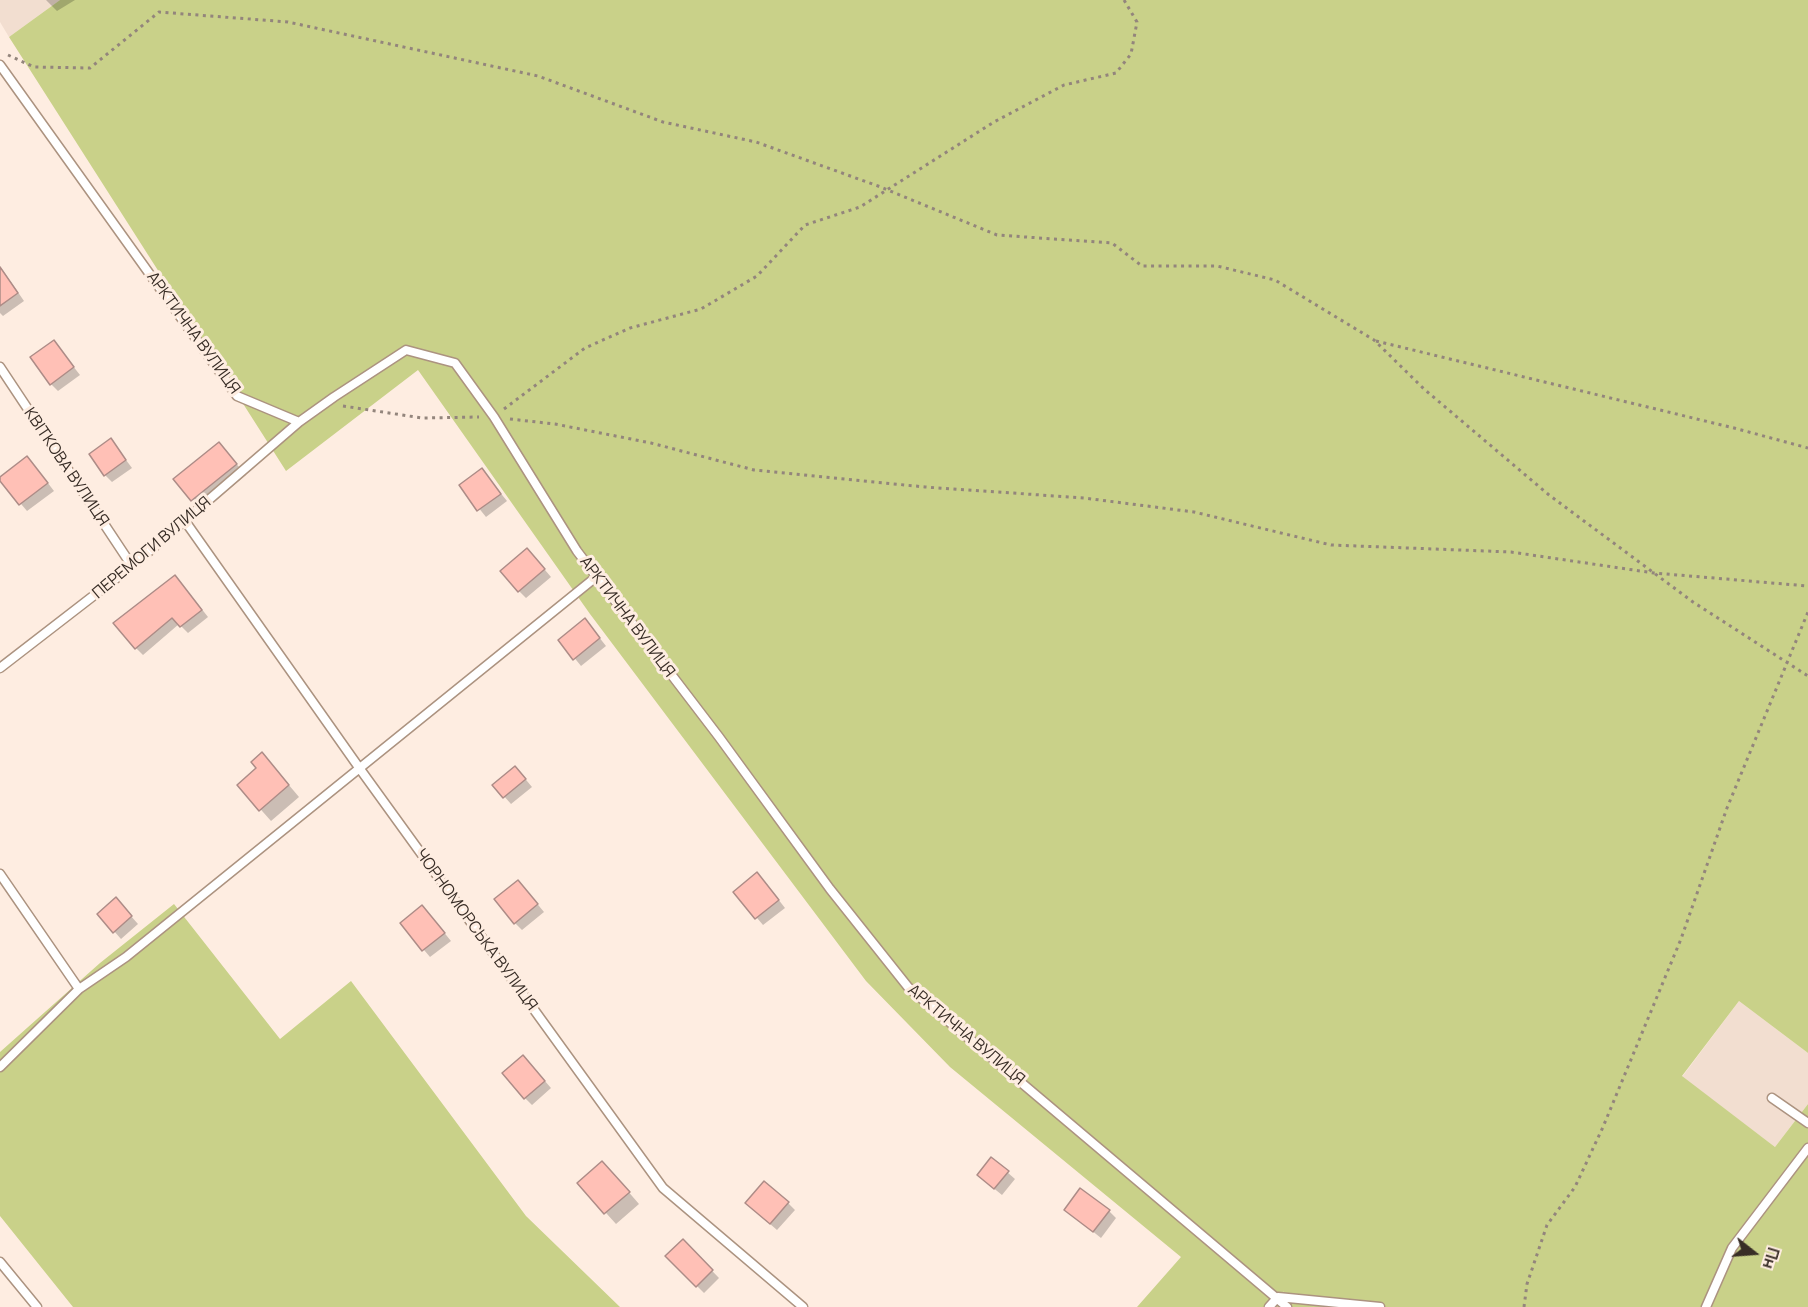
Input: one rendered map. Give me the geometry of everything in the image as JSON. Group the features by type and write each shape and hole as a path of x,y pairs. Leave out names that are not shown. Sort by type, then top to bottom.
{"lane":[{"name":"АРКТИЧНА ВУЛИЦЯ","path":"0,65 237,396 300,422 406,350 455,363 494,417 577,551 719,737 830,888 908,987 1278,1297 1287,1307"},
{"name":"КВІТКОВА ВУЛИЦЯ","path":"0,367 132,566"},
{"name":"ПЕРЕМОГИ ВУЛИЦЯ","path":"0,668 132,566 300,422"},
{"name":"ЧОРНОМОРСЬКА ВУЛИЦЯ","path":"185,520 360,769 663,1188 803,1307"},
{"path":"0,1067 79,989 126,957 596,577"},
{"path":"0,874 79,989"},
{"path":"1772,1098 1808,1124"},
{"path":"1706,1307 1732,1248 1808,1148"},
{"path":"0,1262 37,1307"},
{"path":"1269,1307 1278,1297 1380,1307"}],"path":[{"path":"494,417 585,348 630,328 701,309 757,276 805,225 860,207 994,122 1064,85 1116,73 1131,54 1137,22 1124,0"},
{"path":"0,51 34,67 90,68 159,12 288,22 538,76 663,122 756,142 887,190 997,235 1112,243 1142,266 1217,266 1275,280 1374,340 1424,389 1549,495 1693,602 1808,676"},
{"path":"1374,340 1808,448"},
{"path":"325,403 422,418 494,417 555,424 651,443 754,470 925,487 1084,498 1194,512 1331,545 1511,552 1654,573 1808,586"},
{"path":"1524,1307 1527,1284 1547,1225 1575,1187 1603,1128 1681,939 1727,808 1808,612"}],"shaded area":[{"path":"0,0 60,0 9,37 0,22"},
{"path":"1739,1001 1808,1053 1808,1104 1775,1147 1682,1077"}],"green space":[{"path":"60,0 1808,0 1808,1053 1739,1001 1682,1076 1775,1147 1808,1104 1808,1307 1276,1307 1284,1291 1271,1307 1137,1307 1181,1257 950,1067 866,981 590,614 418,370 286,471 9,37"},
{"path":"174,904 280,1039 351,981 526,1216 620,1307 73,1307 0,1216 0,1052 100,963"}],"building":[{"path":"0,267 18,293 0,306"},
{"path":"54,340 74,367 50,385 30,357"},
{"path":"111,438 126,460 104,476 89,454"},
{"path":"219,442 237,464 191,501 173,479"},
{"path":"27,456 48,483 19,505 0,481 0,477"},
{"path":"482,468 501,494 477,511 459,485"},
{"path":"527,548 545,569 518,592 500,571"},
{"path":"175,575 202,610 180,627 172,618 135,649 113,623"},
{"path":"585,618 600,638 573,660 558,640"},
{"path":"262,752 289,785 259,811 237,785 256,768 251,762"},
{"path":"515,766 526,779 503,798 492,785"},
{"path":"757,872 779,900 755,919 733,892"},
{"path":"518,880 538,904 514,924 494,899"},
{"path":"116,897 132,916 113,933 97,914"},
{"path":"422,905 445,933 422,951 400,923"},
{"path":"523,1055 545,1081 524,1099 502,1073"},
{"path":"991,1157 1009,1171 994,1189 977,1175"},
{"path":"602,1161 630,1192 604,1214 577,1183"},
{"path":"764,1181 789,1202 770,1224 745,1203"},
{"path":"1080,1188 1110,1210 1093,1232 1064,1210"},
{"path":"683,1239 713,1270 696,1287 665,1256"}]}
